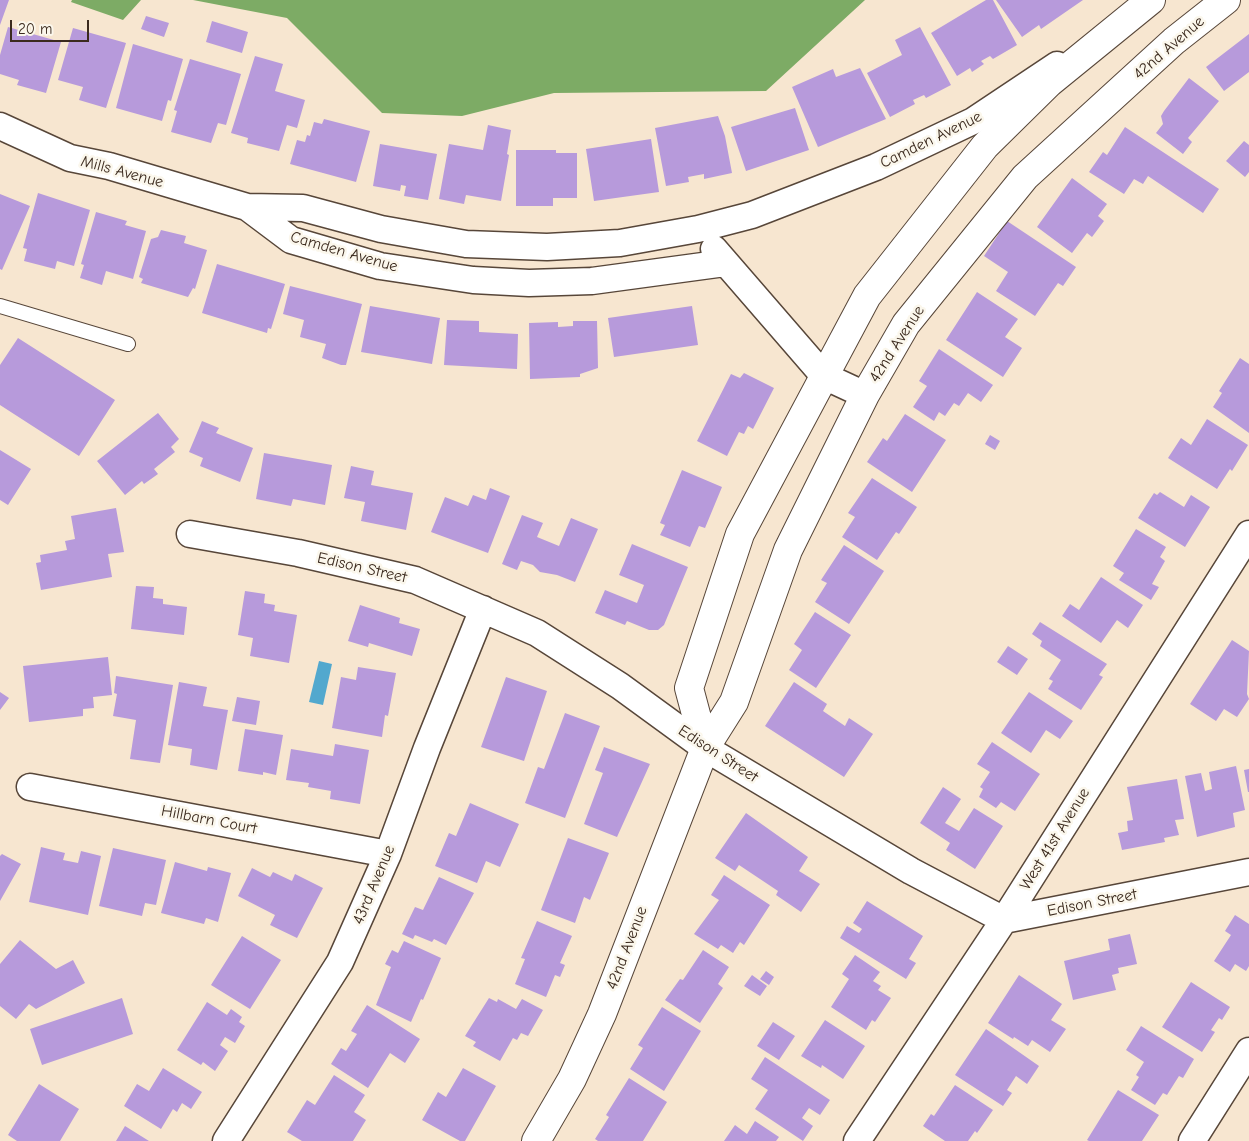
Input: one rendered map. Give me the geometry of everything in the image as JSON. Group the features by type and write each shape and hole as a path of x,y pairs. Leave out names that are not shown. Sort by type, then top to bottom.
{"street":[{"name":"42nd Avenue","path":"536,1141 572,1079 602,1014 705,748 734,702 788,550 865,395 906,324 1025,177 1174,42 1226,0"},
{"path":"705,748 689,688 740,534 867,296 984,146 1049,82 1146,4"},
{"name":"Camden Avenue","path":"247,207 303,208 381,229 466,244 547,247 620,243 698,229 752,215 876,167 973,121 1146,4"},
{"name":"Mills Avenue","path":"0,126 70,158 109,166 247,207"},
{"name":"Camden Avenue","path":"247,207 291,240 380,266 473,280 529,283 592,281 725,263"},
{"path":"698,229 725,263 824,376 865,395"},
{"name":"Edison Street","path":"190,534 298,553 415,580 537,633 620,686 705,748 912,871 1004,920 1249,872"},
{"name":"West 41st Avenue","path":"857,1141 1004,920 1249,534"},
{"name":"43rd Avenue","path":"226,1141 340,962 388,854 427,748 483,609"},
{"name":"Hillbarn Court","path":"30,788 388,854"},
{"path":"1192,1141 1249,1051"}],"lane":[{"path":"0,306 128,344"}],"green space":[{"path":"72,0 141,0 123,20 71,2"},
{"path":"193,0 865,0 766,91 554,93 462,116 382,113 287,18"}],"water":[{"path":"319,661 332,664 323,705 309,702"}],"building":[{"path":"0,0 9,0 0,25"},
{"path":"986,0 993,0 1017,45 993,59 990,56 981,61 984,64 972,72 970,68 957,76 931,33"},
{"path":"996,0 1083,0 1041,29 1039,25 1022,37"},
{"path":"146,16 169,23 164,37 141,29"},
{"path":"212,21 248,32 242,53 206,42"},
{"path":"8,27 61,42 46,93 17,85 19,80 0,74 0,55"},
{"path":"920,27 951,85 926,98 924,95 913,100 915,104 890,117 867,73 902,55 895,40"},
{"path":"73,28 126,43 106,108 79,100 83,87 58,80"},
{"path":"1249,34 1249,72 1224,91 1206,67"},
{"path":"133,44 183,59 171,101 168,100 162,121 116,108"},
{"path":"255,56 283,64 275,91 305,100 297,128 287,125 279,151 247,143 248,138 231,133"},
{"path":"190,59 241,74 226,125 218,123 211,143 171,132 177,111 174,110"},
{"path":"860,68 886,119 818,147 792,87 833,69 836,77"},
{"path":"1189,78 1219,101 1188,138 1192,142 1183,154 1156,133 1163,124 1161,116 1164,111"},
{"path":"795,108 809,150 746,171 731,127"},
{"path":"718,116 725,136 732,173 704,179 704,174 688,177 689,182 666,186 655,128"},
{"path":"324,119 370,131 356,182 290,164 297,140 305,142 307,135 310,136 314,122 322,124"},
{"path":"488,125 511,130 507,154 509,155 501,201 466,195 464,204 439,199 449,144 483,150"},
{"path":"1125,127 1219,189 1203,213 1148,176 1143,184 1134,179 1124,194 1089,172 1103,152 1107,155"},
{"path":"651,139 659,192 594,201 586,149"},
{"path":"1244,141 1249,145 1249,172 1245,177 1226,161"},
{"path":"380,144 437,154 428,200 404,196 406,186 401,185 400,191 373,186"},
{"path":"516,150 556,150 556,153 577,153 577,198 553,198 553,206 516,206"},
{"path":"1072,178 1107,204 1098,216 1104,221 1092,237 1087,233 1072,253 1037,227"},
{"path":"38,193 90,210 74,266 57,261 55,269 24,261 27,249 23,248"},
{"path":"0,194 30,206 2,270 0,269"},
{"path":"96,212 127,221 125,225 146,231 133,279 106,271 102,285 80,278 84,265 81,264"},
{"path":"1007,221 1076,267 1063,286 1058,283 1035,316 996,291 1008,272 984,256"},
{"path":"161,230 186,236 184,243 207,250 195,289 193,288 188,297 141,283 143,279 139,277 151,239 158,237"},
{"path":"217,264 285,284 271,329 268,328 267,333 202,313"},
{"path":"290,286 362,304 346,365 322,358 326,344 300,337 304,320 283,314"},
{"path":"977,292 1018,319 1005,337 1022,348 1003,377 946,340"},
{"path":"370,306 440,318 432,364 361,352"},
{"path":"692,306 698,345 614,357 608,318"},
{"path":"447,320 479,321 479,332 518,334 517,369 444,365"},
{"path":"573,321 597,321 598,368 580,374 580,377 530,379 529,323 558,322 558,327 573,326"},
{"path":"18,338 115,400 79,456 0,405 0,365"},
{"path":"939,349 993,385 981,402 968,393 959,406 954,403 945,416 939,412 934,421 913,407 927,386 919,381"},
{"path":"1240,358 1249,364 1249,433 1213,407 1222,393 1219,391"},
{"path":"744,373 774,388 753,429 748,426 744,434 739,432 727,456 697,441 731,374 740,378"},
{"path":"158,413 179,439 171,447 175,452 154,469 158,474 144,484 142,481 125,495 97,461"},
{"path":"905,414 946,440 912,492 867,462 883,438 887,441"},
{"path":"1207,419 1248,445 1232,471 1230,469 1217,489 1168,458 1181,438 1191,445"},
{"path":"202,421 219,428 216,433 253,448 240,482 200,466 203,458 189,452"},
{"path":"990,435 1000,441 995,450 985,444"},
{"path":"0,450 31,469 8,505 0,500"},
{"path":"264,453 332,465 325,505 293,499 291,506 256,499"},
{"path":"351,466 374,471 371,485 413,493 406,530 361,521 365,502 344,498"},
{"path":"682,470 722,487 705,528 699,526 690,547 660,535 665,525 660,523"},
{"path":"872,478 917,507 899,534 896,532 877,560 842,537 855,517 848,513"},
{"path":"490,488 510,496 488,553 431,532 445,497 468,506 473,495 486,500"},
{"path":"1160,492 1184,507 1191,495 1210,507 1185,547 1138,518 1154,493 1157,495"},
{"path":"116,508 124,552 108,554 112,577 41,590 36,563 41,562 40,555 67,550 65,541 75,539 71,516"},
{"path":"522,515 543,523 537,537 559,546 571,518 598,529 575,582 557,575 540,572 533,565 521,561 517,570 502,564"},
{"path":"1136,529 1166,547 1160,557 1165,561 1152,584 1159,587 1151,600 1119,580 1124,573 1113,566"},
{"path":"632,544 688,567 664,625 658,630 649,630 627,621 625,625 595,613 605,590 637,603 644,585 619,575"},
{"path":"844,545 884,571 849,624 815,602 827,583 821,580"},
{"path":"1101,577 1143,605 1128,628 1117,620 1101,643 1062,616 1070,604 1079,610"},
{"path":"136,586 154,587 153,598 163,599 163,604 187,607 184,635 131,629"},
{"path":"245,591 265,594 264,603 275,605 274,611 297,615 289,663 250,656 253,638 238,635"},
{"path":"360,605 400,618 399,623 420,629 412,656 369,643 368,647 348,641"},
{"path":"815,612 851,635 816,688 789,670 802,650 794,644"},
{"path":"1040,622 1107,664 1099,675 1103,677 1081,710 1048,689 1053,681 1049,679 1061,660 1040,646 1042,641 1032,634"},
{"path":"1232,640 1249,651 1247,694 1249,699 1237,717 1224,709 1216,721 1190,704"},
{"path":"1008,646 1028,659 1017,675 997,662"},
{"path":"108,657 112,695 93,697 94,708 83,709 83,716 29,722 23,666"},
{"path":"358,667 396,673 388,716 385,715 382,737 332,728 341,677 356,680"},
{"path":"116,676 173,685 160,763 130,759 136,720 113,716 117,694 114,693"},
{"path":"506,677 547,691 524,761 481,747"},
{"path":"179,682 207,687 203,706 228,710 217,770 190,765 192,749 168,745"},
{"path":"794,682 827,704 823,711 845,726 849,718 873,734 844,777 765,726"},
{"path":"0,692 9,698 0,710"},
{"path":"1029,692 1073,721 1060,739 1046,730 1031,753 1001,733"},
{"path":"237,697 260,701 256,725 232,721"},
{"path":"565,713 600,726 565,818 525,803 538,767 544,769"},
{"path":"245,729 283,735 276,775 263,772 263,775 238,771"},
{"path":"992,742 1040,774 1015,811 1001,802 996,808 979,797 983,789 980,787 990,772 977,764"},
{"path":"335,744 369,750 360,804 330,799 331,791 308,787 309,783 286,780 291,749 333,756"},
{"path":"604,747 650,764 617,837 584,824 603,773 595,770"},
{"path":"1236,766 1245,810 1233,813 1235,827 1197,837 1185,776 1201,773 1205,791 1212,789 1209,772"},
{"path":"1249,769 1249,792 1248,792 1244,770"},
{"path":"1177,779 1184,819 1175,820 1179,835 1164,838 1165,842 1122,850 1118,833 1128,831 1127,821 1133,820 1127,787"},
{"path":"943,787 961,799 945,823 959,831 974,808 1003,826 975,869 946,850 950,843 920,823"},
{"path":"470,803 519,824 500,867 486,861 477,883 435,866 449,833 456,836"},
{"path":"746,813 808,857 799,871 820,884 801,912 776,895 778,891 739,865 735,871 715,858"},
{"path":"568,838 609,853 590,900 584,897 575,923 541,910"},
{"path":"41,847 65,853 63,860 78,863 81,851 101,856 88,915 29,902"},
{"path":"113,848 166,860 156,905 145,903 142,916 99,906"},
{"path":"2,854 21,864 0,901 0,856"},
{"path":"175,862 207,871 208,867 231,873 218,922 206,918 204,924 161,913"},
{"path":"252,868 270,877 273,872 292,881 295,874 323,888 297,938 270,925 275,915 238,896"},
{"path":"724,875 770,905 744,945 740,942 733,953 721,945 718,949 694,934 719,900 711,895"},
{"path":"439,877 474,893 446,945 434,939 432,942 415,935 413,939 402,934 415,907 423,910"},
{"path":"867,901 923,936 909,959 916,963 906,979 840,938 847,926 859,933 862,929 853,923"},
{"path":"1235,915 1249,924 1249,966 1246,971 1235,964 1230,972 1214,961 1231,935 1225,931"},
{"path":"537,921 572,936 560,963 565,965 560,977 555,975 546,997 515,984 525,959 521,958"},
{"path":"1130,934 1137,964 1118,968 1119,973 1112,975 1116,990 1073,1000 1064,961 1110,950 1108,939"},
{"path":"242,936 281,960 250,1009 211,985"},
{"path":"20,940 56,969 73,960 85,983 36,1009 29,1004 16,1019 0,1006 0,964"},
{"path":"404,941 441,958 423,1000 421,999 411,1022 376,1005 391,967 385,964 392,950 398,953"},
{"path":"703,950 729,967 718,984 723,988 700,1023 665,1000 680,979 683,980"},
{"path":"855,955 880,972 873,981 881,986 878,990 891,998 875,1022 872,1020 866,1030 831,1007 849,979 842,974"},
{"path":"766,971 774,977 769,985 760,979"},
{"path":"752,975 767,986 760,996 744,986"},
{"path":"1019,975 1062,1004 1051,1020 1066,1029 1050,1052 1032,1040 1028,1046 1014,1037 1013,1039 988,1023"},
{"path":"1191,982 1230,1007 1222,1020 1219,1018 1211,1030 1215,1032 1202,1052 1162,1027"},
{"path":"122,998 133,1034 42,1065 30,1029"},
{"path":"489,998 497,1002 498,999 516,1009 522,999 543,1010 528,1036 521,1033 517,1040 513,1038 500,1061 473,1046 476,1042 465,1036"},
{"path":"207,1002 227,1015 231,1009 242,1017 239,1022 245,1026 235,1043 225,1037 220,1045 228,1051 215,1071 203,1062 201,1065 177,1050"},
{"path":"367,1005 420,1039 405,1063 390,1053 368,1088 331,1064 341,1048 346,1051 357,1034 351,1031"},
{"path":"662,1007 701,1031 664,1091 630,1069 643,1048 638,1045"},
{"path":"825,1020 865,1046 843,1079 822,1065 821,1068 801,1056"},
{"path":"773,1022 795,1036 779,1060 757,1046"},
{"path":"1141,1026 1194,1059 1183,1078 1179,1076 1167,1095 1163,1093 1155,1105 1131,1090 1139,1077 1136,1075 1144,1062 1126,1050"},
{"path":"986,1029 1039,1066 1027,1084 1016,1076 1007,1090 1012,1093 1003,1106 955,1075"},
{"path":"765,1057 830,1100 820,1115 809,1108 802,1118 813,1126 803,1141 755,1109 768,1090 751,1079"},
{"path":"163,1068 202,1092 191,1109 182,1103 177,1112 173,1109 161,1129 124,1106 137,1084 149,1091"},
{"path":"463,1068 496,1086 465,1141 460,1141 422,1120 438,1092 446,1097"},
{"path":"334,1075 365,1095 354,1112 366,1120 353,1141 302,1141 287,1132 307,1100 315,1105"},
{"path":"629,1078 667,1102 643,1141 598,1141 595,1139 609,1117 606,1115"},
{"path":"39,1084 79,1109 60,1141 17,1141 8,1135"},
{"path":"955,1085 993,1110 977,1133 975,1131 968,1141 945,1141 923,1126 931,1114 934,1116"},
{"path":"1118,1090 1159,1115 1142,1141 1087,1140"},
{"path":"755,1121 779,1137 776,1141 724,1141 735,1125 747,1134"},
{"path":"125,1126 149,1141 116,1141"}]}
